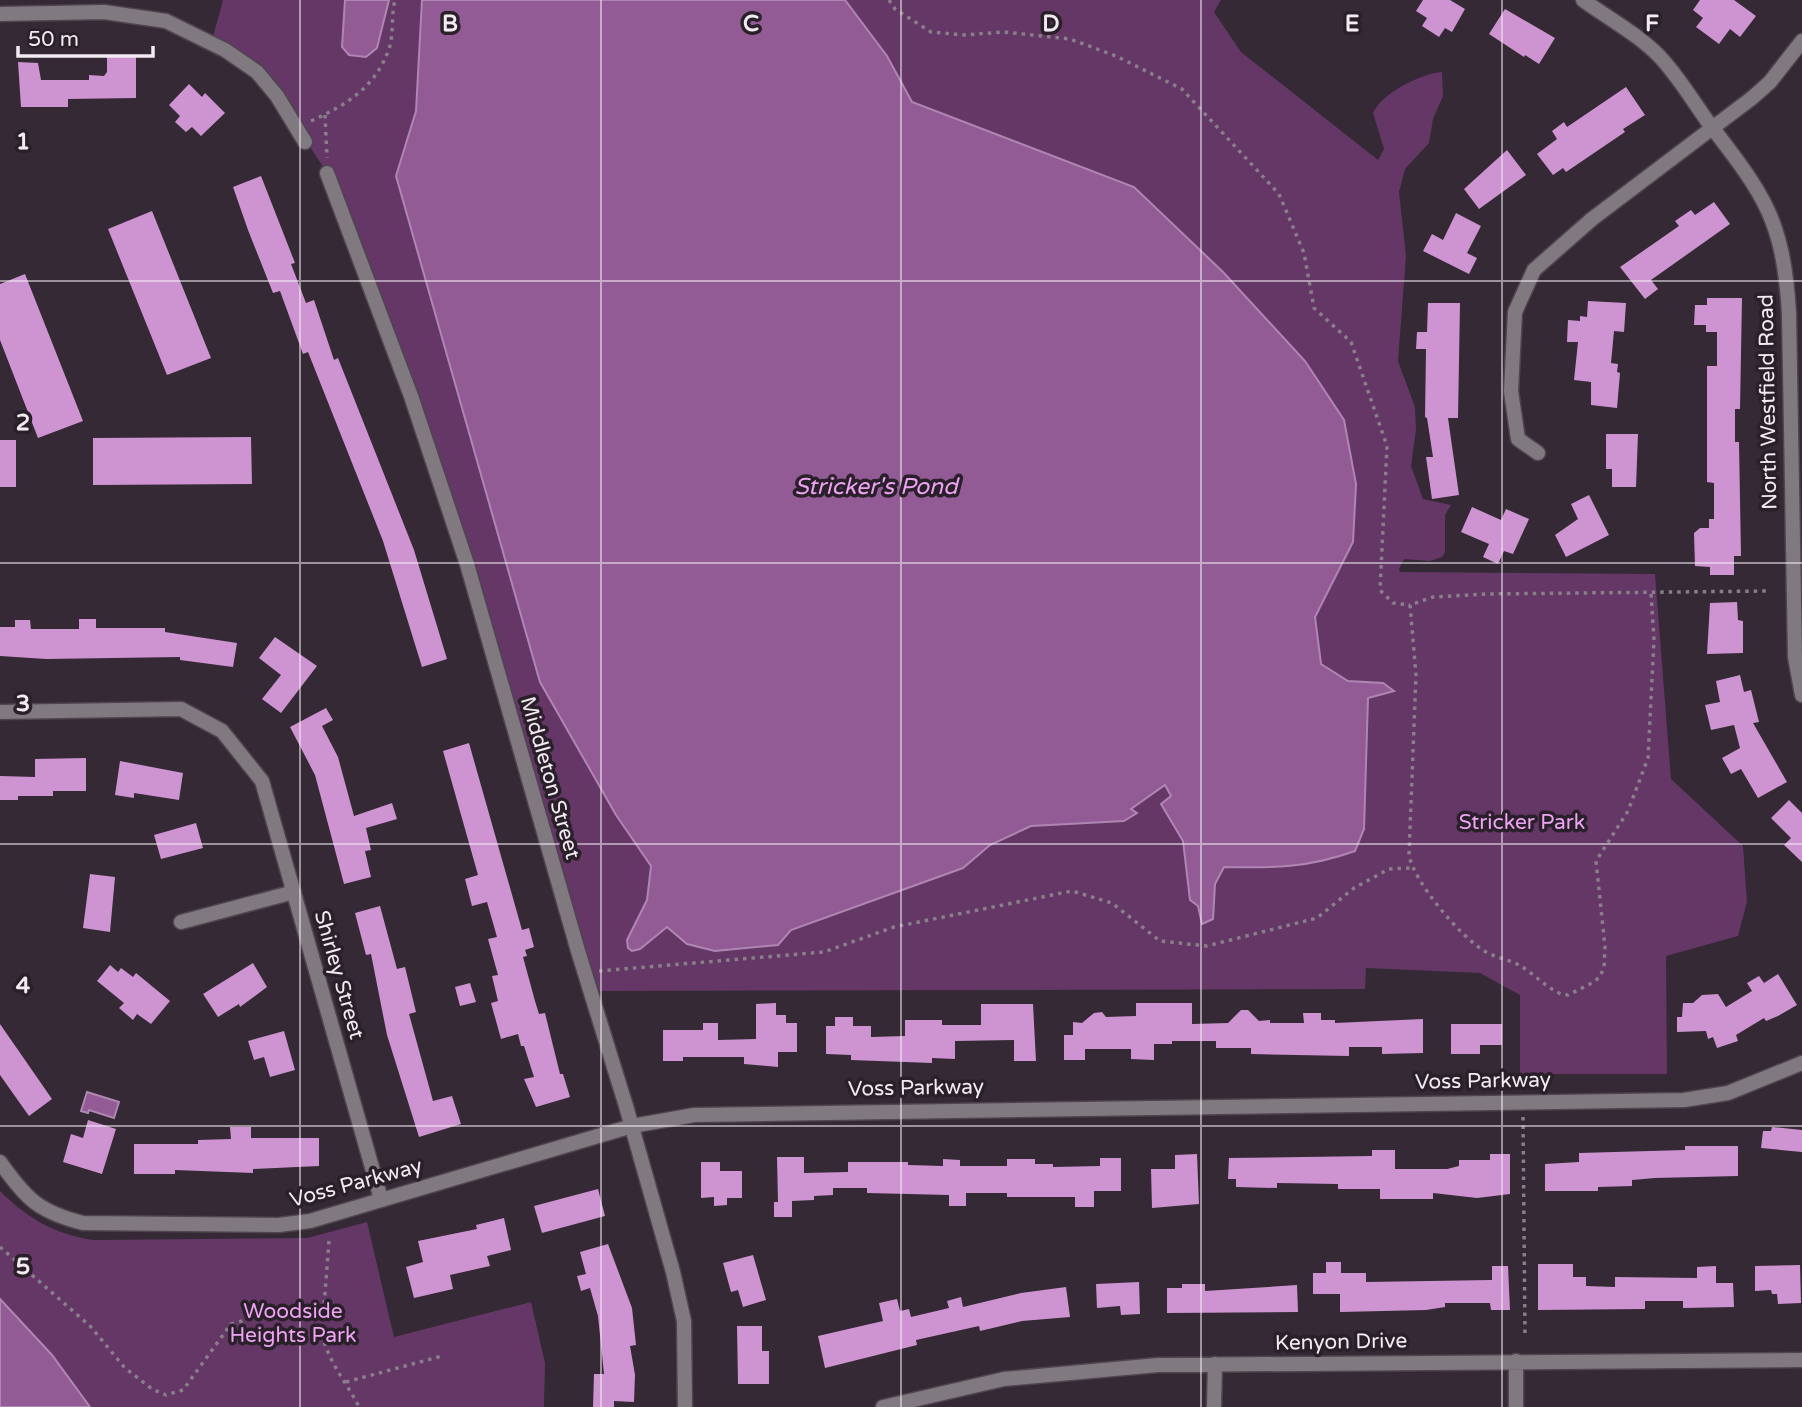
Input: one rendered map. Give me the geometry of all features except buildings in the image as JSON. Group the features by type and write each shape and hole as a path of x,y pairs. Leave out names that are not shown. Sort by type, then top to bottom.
{"street":[{"name":"North Westfield Road","path":"1583,0 1660,57 1729,146 1769,206 1796,313 1797,574 1794,657 1802,695"},
{"path":"0,14 71,6 166,21 225,50 257,72 277,96 305,142"},
{"path":"1538,453 1518,439 1511,391 1515,312 1534,270 1592,219 1714,128 1770,82 1802,41"},
{"name":"Middleton Street","path":"327,173 411,396 467,564 632,1126 684,1321 685,1407"},
{"name":"Shirley Street","path":"0,712 181,709 222,731 262,781 381,1199"},
{"path":"181,922 294,892"},
{"name":"Voss Parkway","path":"0,1162 32,1203 42,1210 83,1223 279,1225 310,1221 632,1126 730,1112 1684,1100 1728,1093 1802,1063"},
{"name":"Kenyon Drive","path":"883,1407 923,1403 1004,1379 1158,1365 1802,1360"},
{"path":"1516,1361 1516,1407"},
{"path":"1214,1407 1215,1364"}],"path":[{"path":"296,128 346,106 369,84 389,48 395,0"},
{"path":"889,0 895,9 931,32 964,35 1004,32 1070,39 1116,56 1182,89 1279,194 1304,253 1314,308 1351,342 1387,446 1380,590 1393,603 1410,605 1433,597 1486,594 1769,591"},
{"path":"325,115 327,173"},
{"path":"1410,605 1416,675 1409,855 1411,868 1419,884 1485,951 1516,963 1564,995 1581,990 1600,977 1605,947 1596,861 1628,811 1648,758 1654,640 1651,594"},
{"path":"586,972 824,952 894,927 1072,891 1112,903 1160,941 1207,946 1317,918 1354,888 1389,869 1411,868"},
{"path":"1522,1115 1525,1336"},
{"path":"329,1241 322,1332 328,1359 346,1382 359,1407"},
{"path":"0,1247 90,1326 125,1368 152,1389 166,1395 183,1390 231,1324 297,1307 324,1319"},
{"path":"346,1382 442,1356"}],"green space":[{"name":"Stricker's Pond","path":"223,0 1221,0 1214,12 1241,52 1378,160 1384,149 1373,113 1377,106 1403,86 1423,76 1442,72 1443,96 1433,119 1429,143 1405,169 1399,192 1406,256 1398,361 1415,407 1416,430 1411,466 1423,499 1451,505 1445,515 1445,552 1442,557 1430,561 1404,559 1399,569 1400,572 1655,574 1671,779 1743,846 1747,902 1738,936 1666,956 1667,1074 1520,1074 1520,995 1480,973 1366,968 1365,989 592,991 467,564 327,173 277,96 211,44"},
{"name":"Woodside Heights Park","path":"0,1191 20,1209 42,1223 66,1234 93,1240 307,1238 367,1222 394,1337 531,1302 545,1363 544,1407 0,1407"}],"water":[{"path":"345,0 389,0 377,48 366,57 349,55 342,47"},
{"name":"Stricker's Pond","path":"422,0 845,0 887,56 912,102 1134,187 1223,272 1305,361 1344,420 1356,484 1353,542 1315,617 1321,664 1348,681 1383,683 1394,691 1368,698 1364,829 1355,851 1322,861 1290,866 1224,867 1215,884 1213,919 1202,924 1198,906 1190,900 1183,841 1161,804 1171,796 1165,785 1131,809 1137,813 1124,821 1031,826 990,845 963,868 791,930 778,945 715,951 687,944 667,927 640,949 632,951 628,948 627,940 647,900 651,866 616,815 540,682 396,176 416,111"},
{"path":"87,1092 119,1102 114,1118 89,1110 88,1113 81,1111"},
{"path":"0,1299 52,1355 90,1407 0,1407"}],"park label":[{"name":"Stricker Park","path":"1522,822"}]}
